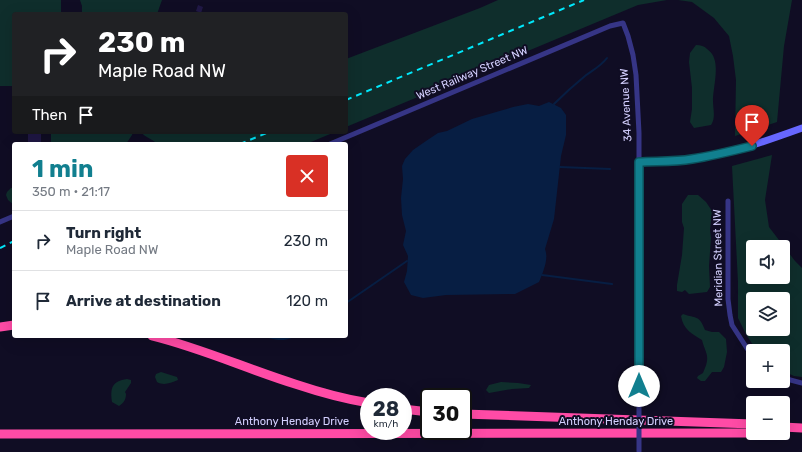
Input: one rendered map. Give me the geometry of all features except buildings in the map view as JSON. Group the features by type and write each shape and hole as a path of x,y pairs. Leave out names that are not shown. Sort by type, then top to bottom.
{"highway":[{"path":"0,327 12,326"},
{"path":"159,338 185,345 294,384 360,402"},
{"path":"472,414 746,424"},
{"path":"790,427 802,428"},
{"name":"Anthony Henday Drive","path":"0,434 746,432"},
{"path":"790,432 802,432"}],"street":[{"name":"West Railway Street NW","path":"335,142 610,26 623,23"},
{"name":"34 Avenue NW","path":"623,23 633,55 636,75 639,133 639,452"},
{"path":"639,162 680,160 714,156 752,146 802,128"},
{"name":"Meridian Street NW","path":"728,200 728,299 732,325 746,347"},
{"path":"0,222 12,217"},
{"path":"790,380 802,384"}],"green space":[{"path":"0,0 61,0 61,12 12,12 12,86 0,86"},
{"path":"80,0 162,0 158,12 82,12"},
{"path":"498,0 667,0 638,5 348,126 348,58"},
{"path":"678,0 792,0 784,46 777,122 735,136 736,80 729,36 714,18 692,2"},
{"path":"696,45 704,46 712,53 716,64 716,77 713,95 713,122 711,125 694,128 690,122 692,109 692,88 689,62 690,53"},
{"path":"51,134 132,134 127,142 51,142"},
{"path":"142,134 330,134 311,142 155,142"},
{"path":"772,155 765,200 769,227 779,240 746,240 746,284 790,284 790,254 802,268 802,377 790,374 790,344 752,344 747,336 790,336 790,292 746,292 746,334 738,318 738,282 732,166"},
{"path":"12,188 12,203 8,200 6,195"},
{"path":"688,195 698,195 706,202 712,211 709,266 710,287 707,292 689,294 685,290 682,292 677,291 684,228 682,222 682,204"},
{"path":"683,314 699,319 705,330 719,332 726,339 727,352 724,367 721,372 712,372 705,381 701,381 697,378 703,373 707,360 702,340 686,328 682,321 681,316"},
{"path":"161,372 177,377 178,380 165,384 157,382 155,377 156,374"},
{"path":"127,379 131,380 131,383 125,392 126,396 124,401 119,406 112,402 112,389 118,381"},
{"path":"501,382 531,385 529,388 489,393 486,390 489,385"}],"water":[{"path":"549,102 561,108 566,115 566,135 561,156 554,219 545,249 545,266 539,282 515,294 446,295 423,298 411,295 404,282 407,271 408,256 403,245 406,231 402,215 401,198 403,179 402,166 405,159 413,150 438,133 447,131 472,119 513,107 528,104 539,106"}],"waterway":[{"path":"554,104 585,76 600,66 607,58"},
{"path":"560,167 610,169"},
{"path":"348,302 407,261"},
{"path":"542,275 612,284"},
{"path":"273,338 289,338"}],"railway":[{"path":"348,99 584,0"},
{"path":"245,142 264,134"},
{"path":"0,248 12,242"}],"route":[{"path":"639,386 639,162 669,161 714,156 752,146"}]}
